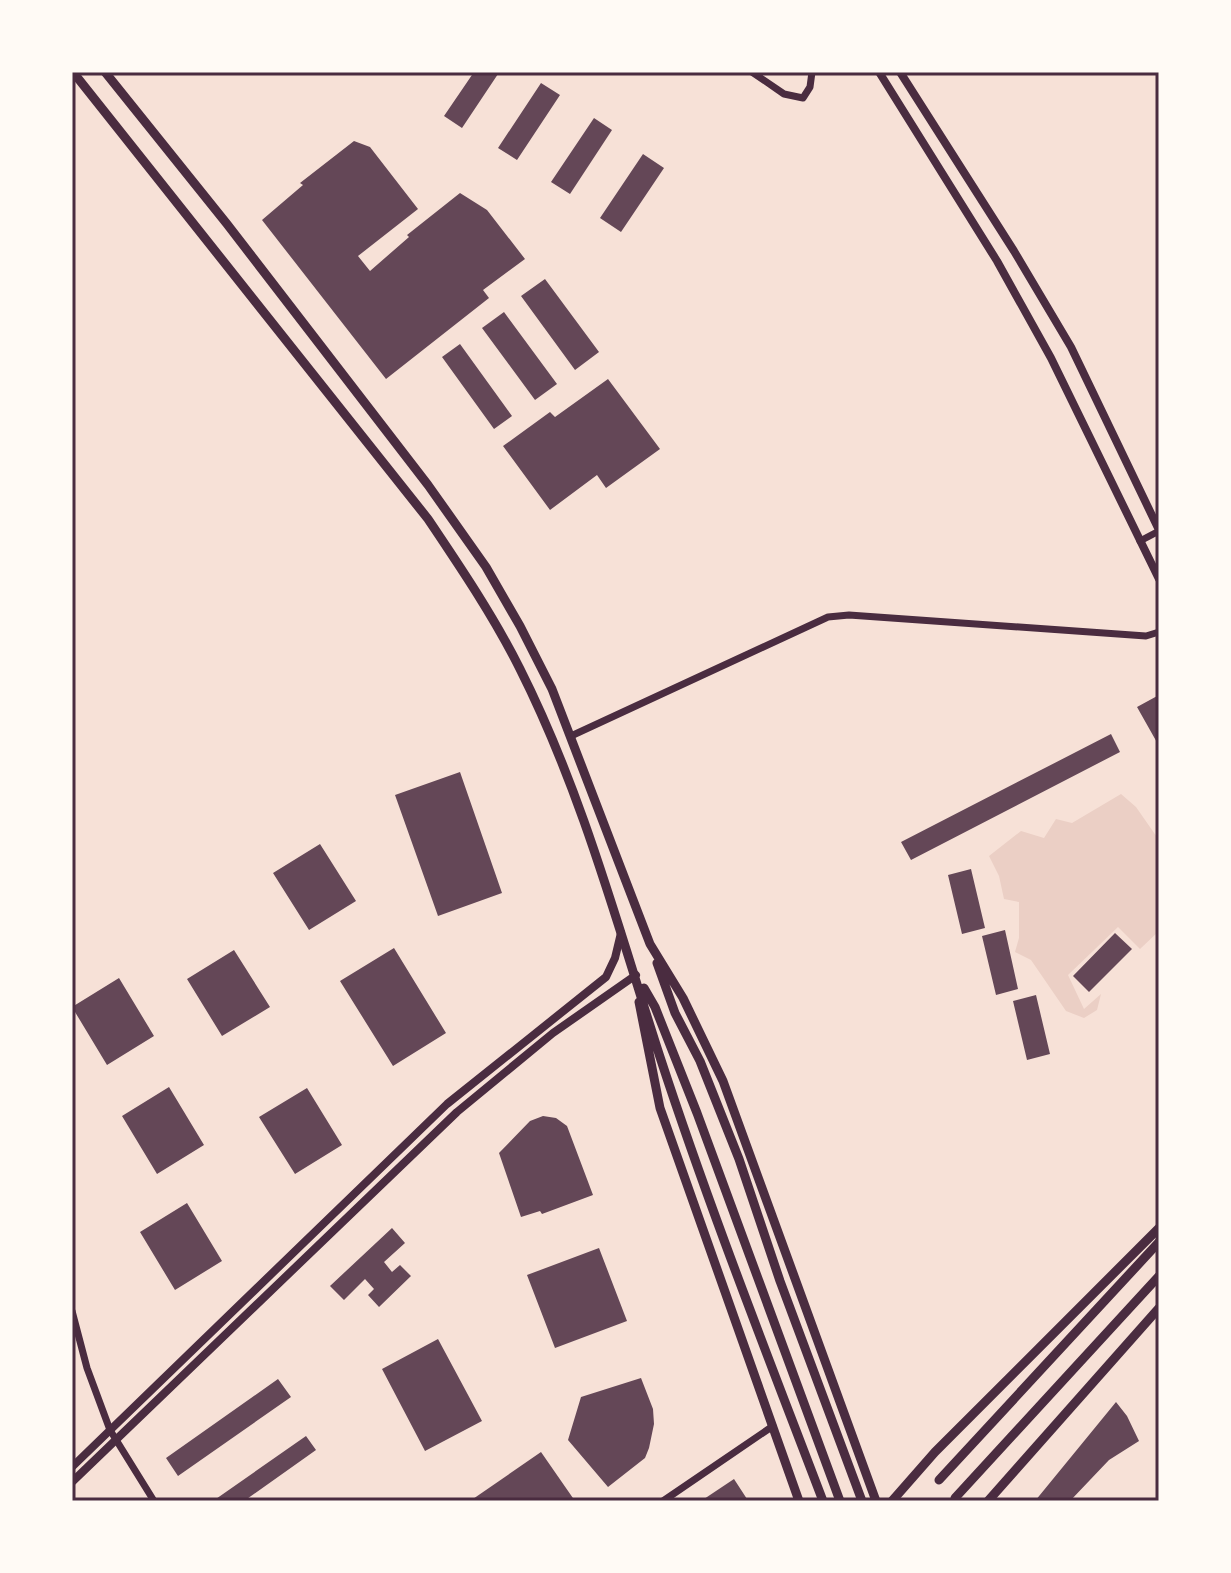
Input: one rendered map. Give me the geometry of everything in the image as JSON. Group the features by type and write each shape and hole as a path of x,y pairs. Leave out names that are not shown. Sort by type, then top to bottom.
{"main road":[{"path":"73,72 428,519 481,599 520,669 553,743 636,975 701,1175 823,1501"},
{"path":"105,72 227,224 436,497 486,567 520,626 552,689 675,1013 700,1061 739,1159 780,1281 862,1501"},
{"path":"650,944 683,998 723,1081 876,1501"},
{"path":"636,975 640,1012 660,1108 799,1501"},
{"path":"636,975 655,1007 697,1113 840,1501"},
{"path":"892,1501 935,1452 1159,1228"},
{"path":"939,1480 1159,1242"},
{"path":"955,1498 1159,1276"},
{"path":"988,1501 1159,1308"}],"street":[{"path":"752,72 784,94 803,98 810,87 812,72"},
{"path":"879,72 997,261 1051,358 1159,579"},
{"path":"900,72 1071,347 1159,531 1140,541"},
{"path":"571,736 828,617 849,615 1146,636 1159,632"},
{"path":"72,1467 447,1104 606,977 615,958 621,932"},
{"path":"72,1482 457,1112 553,1033 636,975"},
{"path":"72,1311 87,1368 114,1440 154,1501"},
{"path":"663,1501 773,1426"}],"shaded area":[{"path":"1121,794 1136,807 1159,840 1159,931 1140,949 1118,927 1068,975 1084,1009 1101,994 1097,1010 1084,1018 1066,1011 1031,960 1015,952 1019,938 1019,902 1004,899 999,876 989,856 1021,831 1044,838 1056,819 1072,823"}],"building":[{"path":"474,72 498,74 462,128 444,116"},
{"path":"541,83 560,95 517,160 498,148"},
{"path":"594,118 612,130 570,194 551,182"},
{"path":"354,141 370,147 418,209 358,256 370,271 409,237 407,235 460,193 487,210 525,259 483,290 489,298 386,379 262,220 303,185 300,183"},
{"path":"643,154 664,168 621,232 600,218"},
{"path":"545,279 599,352 575,370 521,296"},
{"path":"504,312 557,384 535,400 482,328"},
{"path":"460,344 512,416 494,429 442,357"},
{"path":"608,379 660,449 606,488 597,475 550,510 503,446 550,412 555,417"},
{"path":"1159,695 1159,746 1137,707"},
{"path":"1111,734 1120,752 911,860 901,842"},
{"path":"460,772 502,893 438,916 395,795"},
{"path":"320,844 356,901 309,930 273,873"},
{"path":"971,869 985,928 962,934 948,875"},
{"path":"1005,930 1018,989 996,995 982,936"},
{"path":"1115,933 1132,949 1089,992 1073,976"},
{"path":"394,948 446,1033 393,1066 340,981"},
{"path":"234,950 270,1007 222,1036 187,979"},
{"path":"119,978 154,1036 107,1065 72,1007"},
{"path":"1036,995 1050,1054 1027,1060 1013,1001"},
{"path":"169,1087 204,1145 157,1174 122,1116"},
{"path":"307,1088 342,1145 295,1174 259,1117"},
{"path":"543,1116 556,1118 567,1126 593,1195 542,1214 540,1211 521,1217 499,1153 530,1121"},
{"path":"187,1203 222,1261 175,1290 140,1232"},
{"path":"392,1228 405,1243 384,1262 392,1272 400,1265 411,1276 379,1307 368,1295 374,1289 365,1279 344,1300 330,1286"},
{"path":"599,1248 627,1321 555,1348 527,1275"},
{"path":"438,1339 482,1421 425,1451 382,1369"},
{"path":"641,1378 653,1409 654,1424 649,1448 645,1458 608,1487 568,1440 581,1397"},
{"path":"278,1379 291,1397 178,1476 166,1458"},
{"path":"1116,1402 1139,1441 1109,1460 1070,1501 1035,1501"},
{"path":"306,1436 316,1450 244,1501 213,1501"},
{"path":"541,1452 575,1501 533,1501 531,1498 527,1501 470,1501"},
{"path":"734,1479 747,1499 744,1501 701,1501"}]}
